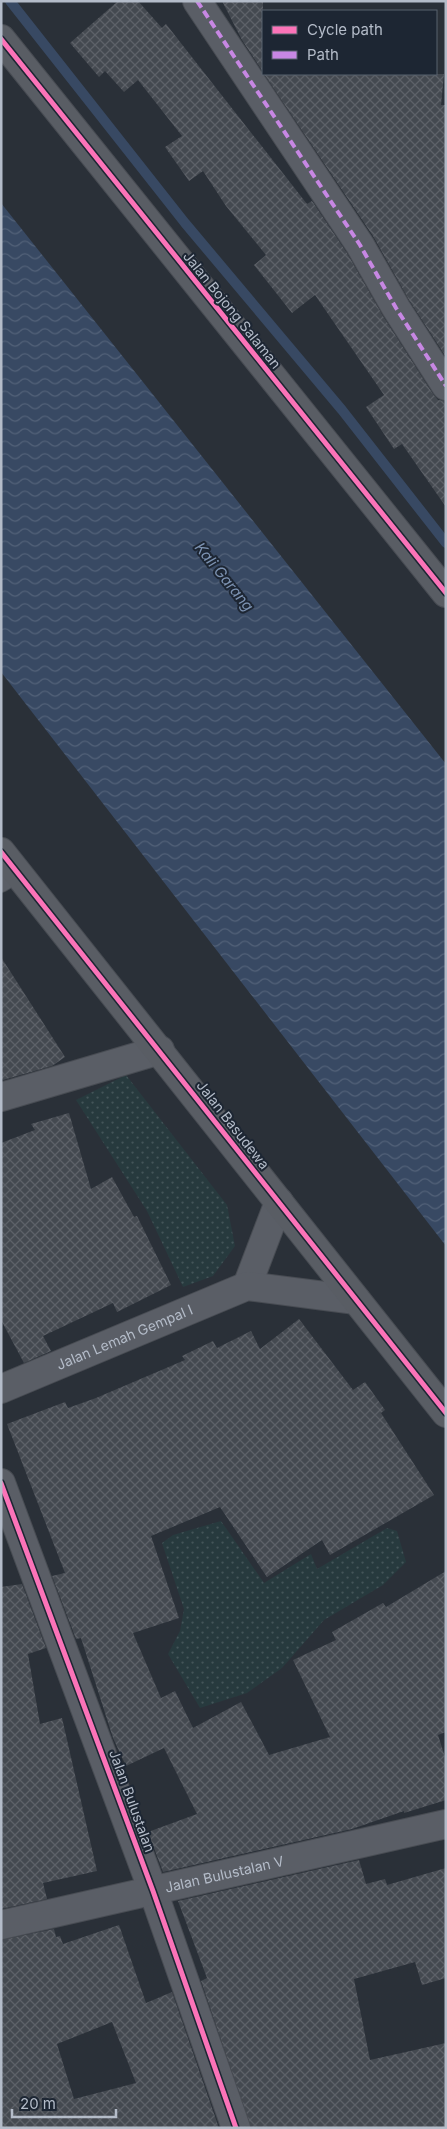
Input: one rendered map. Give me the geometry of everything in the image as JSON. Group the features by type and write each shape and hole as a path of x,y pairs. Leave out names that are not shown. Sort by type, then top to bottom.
{"street":[{"path":"196,1 360,245 396,308 446,386"},
{"name":"Jalan Bojong Salaman","path":"1,39 446,593"},
{"name":"Jalan Basudewa","path":"1,852 10,878 160,1050 446,1413"},
{"path":"1,1097 160,1050"},
{"path":"279,1202 247,1286 356,1300"},
{"name":"Jalan Lemah Gempal I","path":"1,1389 247,1286"},
{"name":"Jalan Bulustalan","path":"1,1484 153,1891 236,2128"},
{"name":"Jalan Bulustalan V","path":"1,1925 446,1824"}],"green space":[{"path":"126,1075 227,1205 235,1246 213,1276 183,1287 147,1211 76,1100"},
{"path":"221,1521 264,1583 311,1554 317,1569 387,1528 397,1531 406,1562 383,1585 324,1620 282,1668 247,1693 200,1708 168,1654 180,1631 184,1609 162,1543 173,1535"}],"water":[{"name":"Kali Garang","path":"1,203 446,764 446,1246 1,672"}],"building":[{"path":"118,1 138,1 162,28 166,24 307,204 312,201 347,253 383,316 433,394 438,400 446,401 446,507 402,444 394,449 366,407 384,395 315,295 292,313 254,265 266,255 226,206 203,171 189,181 165,147 182,136 138,80 124,92 105,71 99,77 70,43"},
{"path":"222,1 263,1 262,70 242,40"},
{"path":"444,74 441,105 446,105 446,357 409,300 373,236 265,75"},
{"path":"1,957 65,1057 52,1066 3,1080 1,1077"},
{"path":"69,1113 91,1189 112,1177 134,1217 137,1216 171,1285 117,1312 113,1303 43,1336 51,1351 24,1363 1,1320 1,1143 35,1130 31,1124"},
{"path":"299,1319 353,1390 365,1382 385,1410 381,1413 434,1495 330,1555 322,1540 267,1577 220,1507 151,1536 179,1618 133,1633 161,1698 175,1691 193,1728 241,1702 269,1755 330,1737 293,1660 336,1640 332,1632 383,1603 386,1607 446,1571 446,1732 438,1735 446,1760 446,1800 404,1813 404,1811 352,1829 163,1872 148,1832 197,1814 164,1748 126,1766 113,1738 81,1638 76,1639 52,1576 65,1573 7,1424 65,1402 68,1408 96,1398 185,1360 182,1356 213,1341 217,1348 251,1331 260,1349"},
{"path":"22,1584 46,1648 28,1654 40,1724 62,1718 97,1871 43,1883 47,1899 1,1909 1,1587"},
{"path":"359,1860 366,1884 385,1879 387,1885 446,1868 446,1978 422,1985 415,1962 354,1979 370,2060 446,2043 446,2128 251,2128 201,1981 207,1978 178,1901"},
{"path":"119,1925 146,2003 172,1992 219,2128 1,2128 1,1940 54,1929 56,1937 60,1936 63,1944","holes":["112,2022 136,2083 74,2099 57,2044"]}],"waterway":[{"path":"10,1 185,223 342,410 446,543"}],"marked path":[{"path":"197,1 360,245 396,308 446,386"}],"cycle path":[{"path":"1,39 446,593"},
{"path":"1,852 446,1413"},
{"path":"1,1483 153,1891 236,2128"}]}
